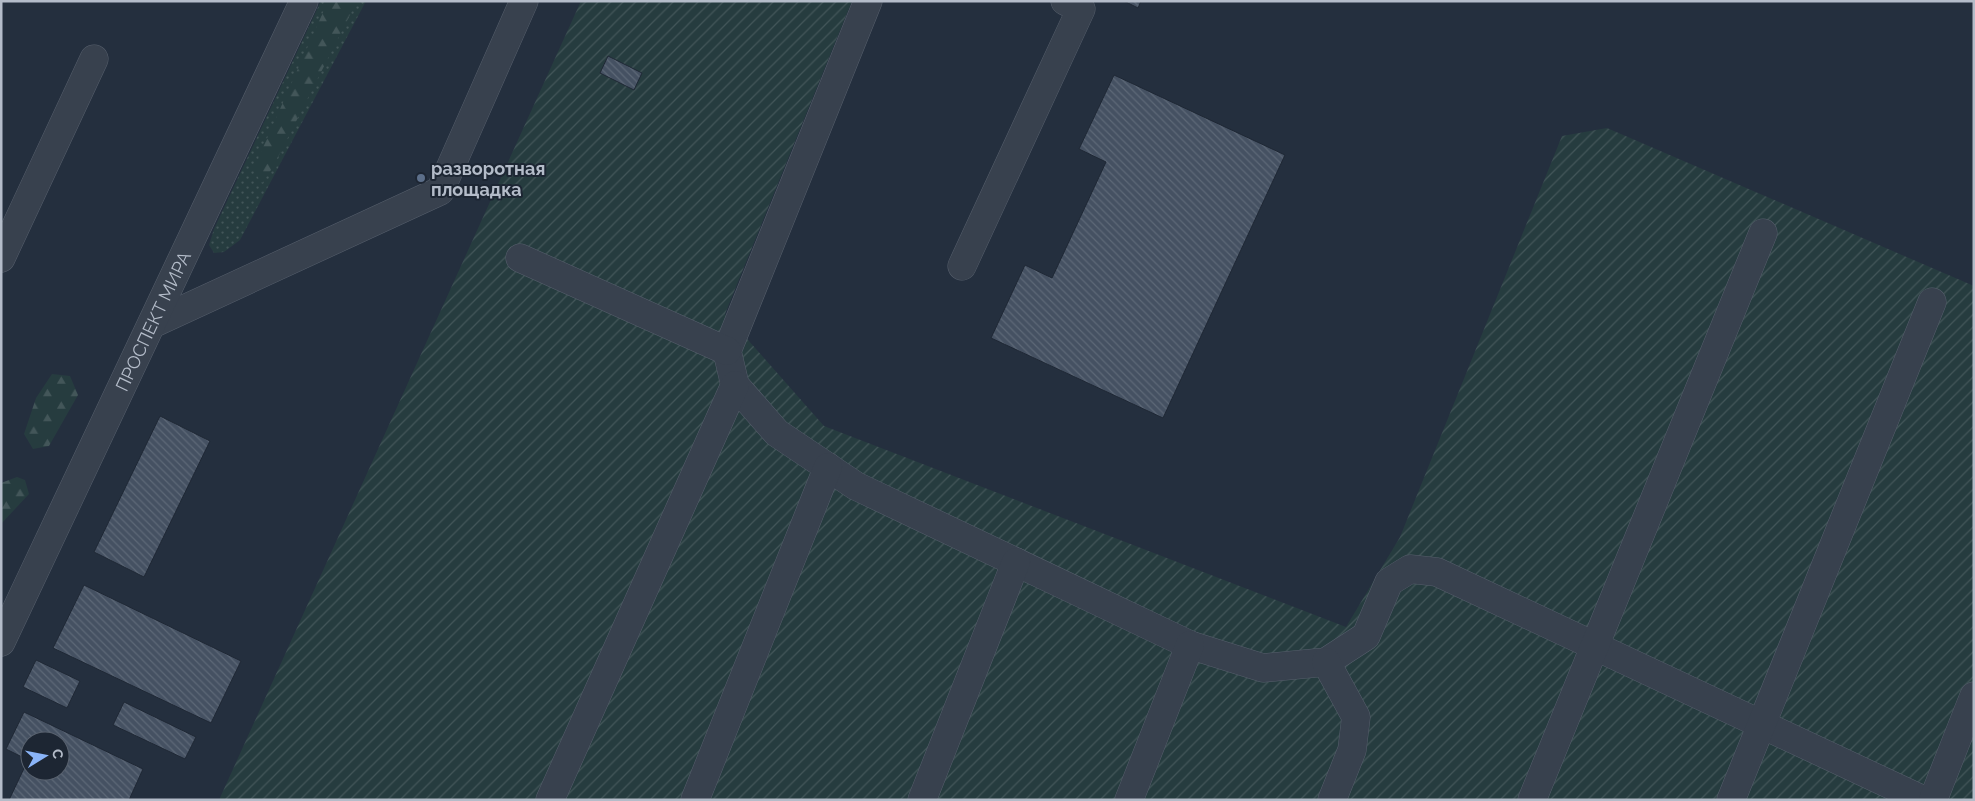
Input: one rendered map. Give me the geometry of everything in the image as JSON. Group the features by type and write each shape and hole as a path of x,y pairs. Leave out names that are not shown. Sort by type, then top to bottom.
{"street":[{"name":"ПРОСПЕКТ МИРА","path":"1,642 304,1"},
{"path":"152,324 440,191 524,1"},
{"path":"550,800 735,386 731,341 868,1"},
{"path":"962,266 1082,9 1065,1"},
{"path":"1,258 94,59"},
{"path":"1532,800 1763,233"},
{"path":"520,258 731,341"},
{"path":"1732,800 1932,302"},
{"path":"735,386 777,433 856,486 1190,645 1263,668 1326,662 1366,636 1390,582 1410,569 1437,572 1923,800"},
{"path":"695,800 828,467"},
{"path":"922,800 1016,562"},
{"path":"1129,800 1190,645"},
{"path":"1326,662 1356,717 1352,750 1332,800"},
{"path":"1933,800 1974,696"}],"green space":[{"path":"321,1 366,1 240,240 224,252 214,253 209,245 214,229"},
{"path":"328,1 357,1 273,167 262,183 253,170"},
{"path":"581,1 852,1 725,314 824,426 1346,627 1400,537 1562,136 1607,128 1974,286 1974,800 219,800"},
{"path":"52,374 70,376 78,395 49,446 33,449 24,434 36,398"},
{"path":"17,477 25,480 29,494 1,524 1,483"}],"building":[{"path":"1124,1 1141,1 1138,8"},
{"path":"608,56 642,73 634,90 600,73"},
{"path":"1114,75 1285,155 1163,418 991,338 1025,265 1052,278 1106,162 1079,149"},
{"path":"160,416 210,441 144,577 94,552"},
{"path":"84,585 241,661 211,723 53,648"},
{"path":"36,660 80,681 67,708 23,687"},
{"path":"124,702 196,737 185,759 113,725"},
{"path":"24,712 64,731 20,731 20,756 6,749"},
{"path":"70,734 143,769 129,800 9,800 20,777 20,781 70,781"}],"place":[{"name":"разворотная площадка","path":"421,178"}]}
